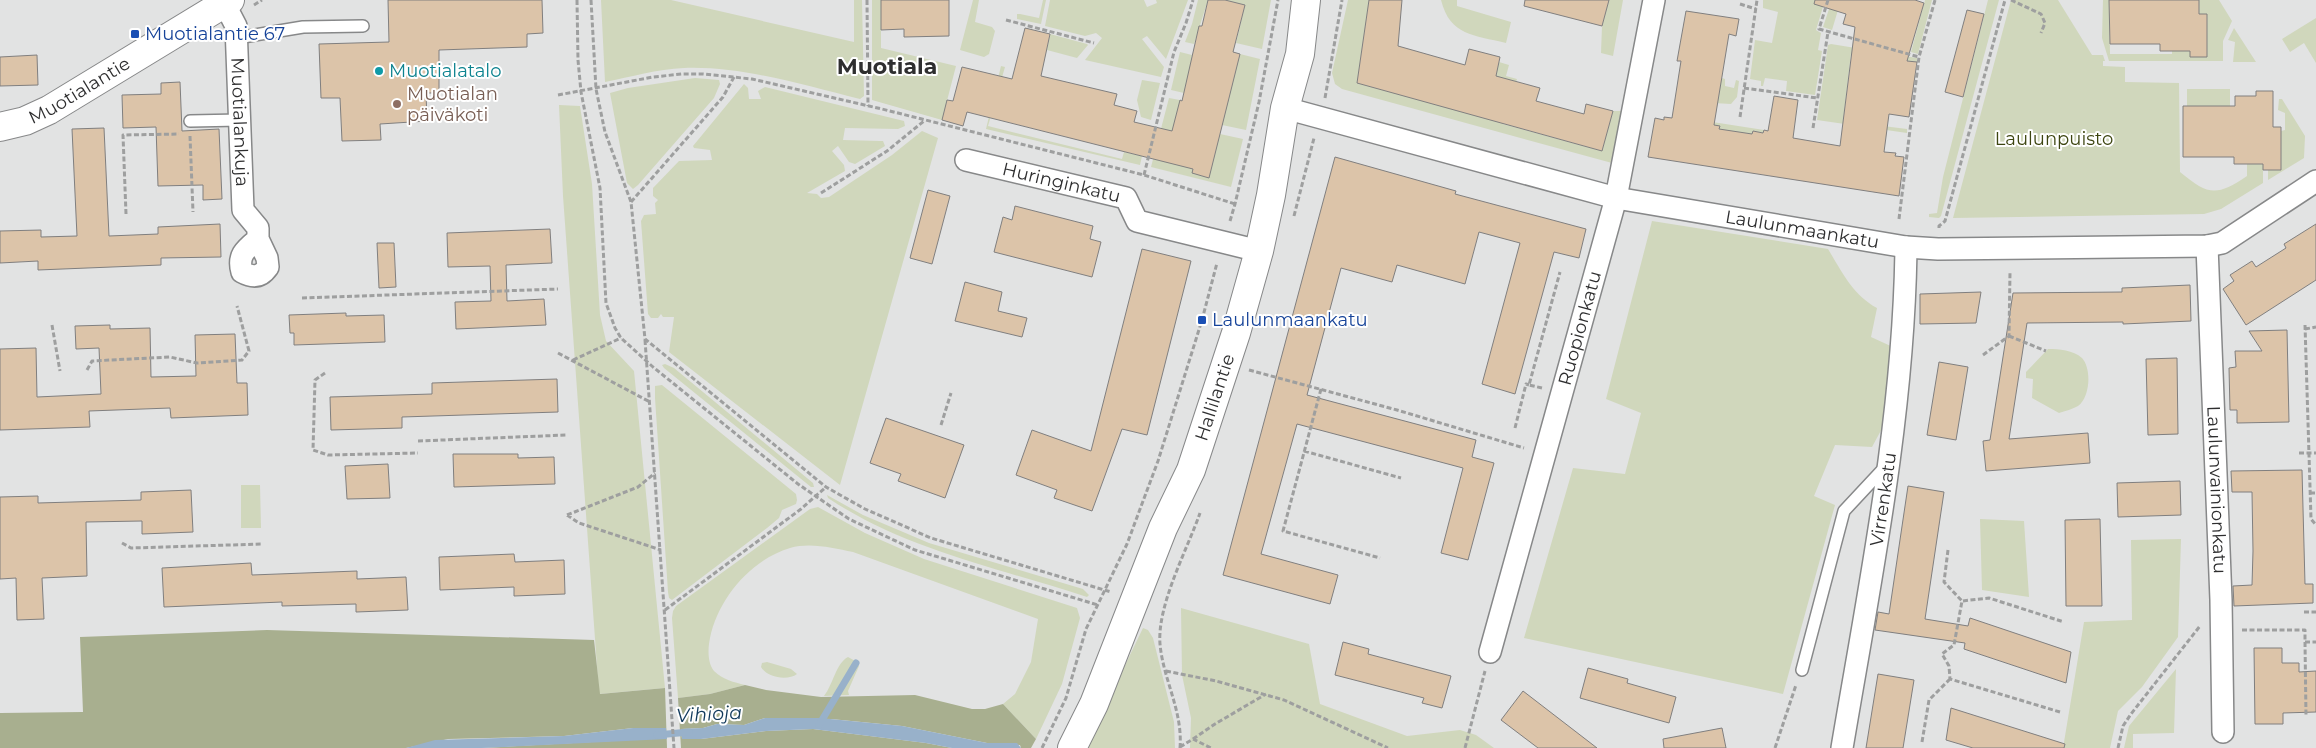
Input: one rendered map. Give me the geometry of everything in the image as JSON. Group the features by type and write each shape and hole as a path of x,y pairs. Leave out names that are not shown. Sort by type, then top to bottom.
{"main road":[{"name":"Hallilantie","path":"1072,748 1094,704 1162,528 1194,462 1236,333 1259,251 1285,108 1300,54 1306,0"},
{"name":"Muotialantie","path":"0,127 25,121 49,110 227,2"}],"street":[{"name":"Ruopionkatu","path":"1490,652 1616,198 1654,0"},
{"name":"Muotialankuja","path":"227,2 235,21 237,38 243,210 258,228 258,238"},
{"name":"Laulunmaankatu","path":"1285,108 1616,198 1906,247 1938,249 2207,246 2222,243 2316,181"},
{"name":"Huringinkatu","path":"966,160 1126,198 1137,221 1259,251"},
{"name":"Laulunvainionkatu","path":"2207,246 2221,600 2223,732"},
{"name":"Virrenkatu","path":"1842,748 1890,462 1906,297 1906,247"}],"lane":[{"path":"237,38 303,27 363,26"},
{"path":"190,121 240,120"},
{"path":"1802,670 1844,511 1890,462"}],"path":[{"path":"577,0 578,60 581,92 600,188 606,303 613,324 622,338 647,361 815,496 849,519 914,550 1098,605"},
{"path":"591,0 596,89 605,132 631,202 647,361 674,748"},
{"path":"867,0 868,106"},
{"path":"1144,175 1174,52 1193,0"},
{"path":"1042,748 1066,698 1086,629 1127,544 1158,461 1236,204 1263,82 1278,0"},
{"path":"1740,117 1757,0"},
{"path":"1828,0 1819,29 1919,56"},
{"path":"1899,219 1919,56 1934,0"},
{"path":"1939,226 1945,221 2005,0"},
{"path":"2011,0 2041,14 2045,23 2041,32"},
{"path":"1740,4 1756,9"},
{"path":"1006,20 1094,42"},
{"path":"1813,128 1828,32"},
{"path":"558,95 653,77 682,74 759,80 1144,175 1236,204"},
{"path":"631,202 723,97 734,77"},
{"path":"1744,88 1817,98"},
{"path":"821,194 887,151 924,121"},
{"path":"126,214 123,135 190,133 193,212"},
{"path":"1529,385 1560,272"},
{"path":"2009,336 2010,272"},
{"path":"302,298 558,289"},
{"path":"88,370 92,361 170,357 197,363 242,360 249,352 237,306"},
{"path":"52,325 60,371"},
{"path":"2316,326 2305,327 2311,519 2316,525"},
{"path":"2009,336 2046,351"},
{"path":"1983,355 2009,336"},
{"path":"572,361 622,338"},
{"path":"645,339 826,487 865,510 931,538 1105,590"},
{"path":"558,353 650,402"},
{"path":"1248,370 1321,389 1545,454"},
{"path":"325,373 314,380 313,450 328,455 418,453"},
{"path":"1515,428 1526,384 1562,394"},
{"path":"1321,389 1283,531 1380,558"},
{"path":"941,425 951,393"},
{"path":"418,441 566,435"},
{"path":"1304,451 1401,478"},
{"path":"2299,453 2316,453"},
{"path":"655,473 638,486 567,515 579,524 660,550"},
{"path":"665,610 801,509 826,487"},
{"path":"2310,493 2316,493"},
{"path":"122,543 131,548 262,544"},
{"path":"1948,550 1944,582 1962,601"},
{"path":"1962,601 1989,598 2064,622"},
{"path":"2118,748 2123,726 2131,714 2221,600"},
{"path":"1922,742 1929,700 1950,679 1949,666 1942,654 1954,644 1962,601"},
{"path":"2304,612 2316,612"},
{"path":"2221,630 2304,630 2306,717"},
{"path":"2305,642 2316,642"},
{"path":"1465,748 1490,652"},
{"path":"1775,748 1802,670"},
{"path":"1166,672 1216,681 1284,700 1388,748"},
{"path":"1950,679 2060,712"},
{"path":"1180,747 1266,694"},
{"path":"1193,739 1211,748"}],"green space":[{"path":"601,0 671,0 854,42 854,0 862,0 864,96 860,99 773,77 706,68 664,70 605,82"},
{"path":"872,0 881,0 881,48 956,66 942,120 872,100"},
{"path":"973,0 979,0 975,22 992,27 995,31 989,54 984,57 960,50"},
{"path":"1043,0 1046,0 1041,24 1017,19 1017,14 1039,18"},
{"path":"1050,0 1144,0 1147,7 1157,3 1156,0 1188,0 1166,59 1147,36 1142,39 1164,67 1161,77 1085,60 1102,38 1096,33 1085,36 1045,26"},
{"path":"1198,0 1208,0 1194,44 1185,42"},
{"path":"1225,0 1271,0 1262,49 1236,43 1245,5"},
{"path":"1348,0 1369,0 1357,83 1484,118 1499,62 1509,65 1506,76 1517,79 1503,124 1602,151 1613,111 1627,111 1612,163 1342,89 1335,84 1332,73"},
{"path":"1441,0 1457,0 1457,6 1511,22 1506,43 1474,35 1457,27 1450,21"},
{"path":"1609,0 1623,0 1613,56 1601,53 1602,26"},
{"path":"1763,0 1825,0 1816,30 1821,33 1818,50 1822,51 1815,95 1786,91 1787,81 1765,78 1763,86 1761,86 1761,81 1750,79 1755,40 1772,43 1778,12 1763,8"},
{"path":"1832,0 1841,0 1832,30 1823,27"},
{"path":"1925,0 1932,0 1918,54 1911,52"},
{"path":"1988,0 1999,0 1941,216 1939,218 1929,217 1929,214 1937,213 1943,177"},
{"name":"Laulunpuisto","path":"2011,0 2058,0 2092,55 2103,55 2105,61 2103,61 2103,66 2125,67 2125,82 2179,83 2180,172 2190,180 2205,189 2220,190 2247,176 2247,164 2263,164 2263,183 2221,209 2204,214 1953,218"},
{"path":"2103,0 2109,0 2110,54 2172,54 2172,51 2190,51 2190,57 2207,56 2207,14 2199,14 2199,0 2219,0 2232,21 2223,41 2223,61 2109,61 2102,38"},
{"path":"2316,18 2316,63 2304,43 2290,52 2282,39"},
{"path":"2234,28 2256,62 2233,62 2235,42 2228,40"},
{"path":"1050,34 1088,45 1077,58 1047,50"},
{"path":"1828,45 1917,58 1917,62 1851,54 1843,121 1907,129 1907,133 1817,120"},
{"path":"1180,52 1192,55 1191,59 1193,59 1184,93 1171,90"},
{"path":"1240,54 1260,59 1246,130 1222,125"},
{"path":"1001,66 1005,67 988,126 1122,159 1124,152 1142,156 1140,165 986,129"},
{"path":"695,78 719,80 720,84 714,98 633,189 627,183 610,93 628,88"},
{"path":"1722,78 1725,79 1725,86 1734,88 1736,80 1739,81 1737,97 1731,104 1714,103"},
{"path":"1142,80 1160,83 1151,120 1141,117 1137,100"},
{"path":"744,84 748,88 749,99 761,99 758,91 765,87 904,121 905,126 898,129 845,128 843,140 883,141 885,146 855,164 849,162 838,146 832,151 844,165 845,171 807,193 817,194 821,198 829,197 892,155 922,131 938,138 840,485 669,352 674,317 663,317 661,314 658,318 651,318 648,314 641,221 644,215 656,214 655,203 658,200 653,196 653,188 679,161 712,160 710,150 694,148 693,146"},
{"path":"2187,89 2230,89 2230,106 2187,106"},
{"path":"1169,98 1180,100 1193,169 1192,173 1209,178 1220,134 1243,139 1231,187 1151,167"},
{"path":"2279,99 2282,99 2305,136 2304,158 2268,180 2268,170 2281,170 2281,131 2285,130 2285,113 2278,110"},
{"path":"559,105 580,106 592,184 600,315 606,341 634,371 665,688 599,694 563,196"},
{"path":"1706,121 1764,130 1763,133 1753,131 1752,134 1719,130 1719,127 1706,124"},
{"path":"1652,221 1828,249 1855,290 1861,297 1877,308 1871,337 1895,348 1885,423 1872,447 1835,445 1814,496 1835,505 1783,694 1524,638 1573,468 1625,474 1641,413 1606,399"},
{"path":"2048,349 2074,353 2082,358 2087,369 2087,390 2082,402 2076,407 2059,413 2032,398 2033,379 2026,378 2026,372"},
{"path":"665,364 674,368 813,483 814,487 811,487 664,368 662,365"},
{"path":"662,385 796,494 797,500 796,504 782,510 779,518 767,528 672,600 669,598 668,592 655,398 655,386"},
{"path":"241,485 260,485 261,528 241,528"},
{"path":"827,495 863,515 929,543 1083,589 1089,595 1087,597 921,545 858,516 828,498"},
{"path":"818,507 865,533 924,559 1077,608 1080,618 1062,684 1036,739 1003,704 1015,694 1031,662 1038,619 853,552 822,546 790,548 762,562 749,571 738,583 720,609 710,638 710,663 714,671 721,677 745,685 710,694 678,698 672,618 676,606 810,509"},
{"path":"1980,519 2024,521 2029,597 1982,590"},
{"path":"2181,539 2178,637 2142,687 2118,711 2110,748 2063,748 2084,622 2132,620 2131,540"},
{"path":"1181,608 1309,644 1320,704 1407,736 1460,730 1476,735 1494,748 1190,748 1191,718 1182,675"},
{"path":"1143,628 1148,630 1153,638 1174,722 1175,748 1085,748"},
{"path":"267,630 594,640 600,694 665,688 667,748 482,748 666,738 666,728 633,728 564,736 448,739 406,748 0,748 0,713 83,712 80,637"},
{"path":"848,657 857,662 859,666 848,691 849,695 824,696 840,664"},
{"path":"767,662 791,669 797,674 783,678 768,674 761,667 762,663"},
{"path":"2176,669 2174,733 2133,734 2133,748 2124,748 2129,726"},
{"path":"745,685 766,690 821,697 915,695 972,709 985,709 1003,704 1036,739 1031,748 1021,748 1020,745 987,743 902,726 831,719 765,718 744,725 717,724 703,728 681,729 682,739 701,739 766,731 813,729 952,748 681,748 678,698 710,694"}],"water":[{"path":"765,718 820,718 902,726 987,743 1017,743 1021,748 952,748 813,729 766,731 701,739 682,739 681,729 703,728 717,724 744,725"},
{"path":"633,728 666,728 667,739 482,748 406,748 435,740 564,736"}],"building":[{"name":"Muotialatalo","path":"388,0 542,0 543,33 527,34 527,47 439,50 439,93 426,93 427,121 380,124 381,140 342,141 340,98 321,98 319,44 389,42"},
{"path":"881,0 949,0 949,36 904,37 904,29 881,30"},
{"path":"1208,0 1225,0 1245,5 1233,52 1240,54 1209,178 1192,173 1193,169 967,112 963,126 942,120 947,100 953,101 962,67 1012,79 1025,28 1050,34 1041,76 1117,94 1114,105 1137,111 1134,122 1172,131 1180,100 1182,101 1199,26 1202,26"},
{"path":"1369,0 1402,0 1398,46 1465,65 1469,49 1500,57 1496,76 1540,88 1536,101 1584,114 1586,104 1613,111 1602,151 1357,83"},
{"path":"1525,0 1609,0 1602,26 1524,6"},
{"path":"1815,0 1915,0 1924,3 1907,61 1917,62 1909,117 1889,114 1884,152 1896,153 1895,156 1904,157 1899,196 1648,157 1655,118 1664,120 1664,117 1672,118 1681,61 1677,61 1686,11 1739,19 1736,36 1729,34 1714,125 1720,126 1719,129 1752,134 1753,131 1763,133 1764,130 1768,131 1774,96 1798,100 1793,138 1840,146 1855,27 1843,24 1846,14 1814,4"},
{"path":"2109,0 2199,0 2199,14 2207,14 2207,57 2190,57 2190,51 2160,51 2160,44 2110,44"},
{"path":"1967,10 1984,14 1963,97 1945,92"},
{"path":"37,55 38,85 0,86 0,57"},
{"path":"180,82 182,131 219,129 222,199 203,200 203,185 158,186 156,127 123,128 122,95 161,94 161,83"},
{"path":"2256,91 2273,91 2273,127 2281,127 2281,170 2263,170 2263,164 2234,164 2234,157 2183,157 2183,106 2235,106 2235,96 2256,96"},
{"path":"104,128 109,236 158,234 158,227 220,224 221,257 161,258 161,265 38,270 38,261 0,263 0,231 41,230 41,237 77,236 72,129"},
{"path":"1335,157 1456,191 1455,194 1586,229 1579,258 1554,252 1515,394 1482,384 1520,243 1479,232 1465,284 1397,265 1392,282 1341,268 1307,395 1476,440 1472,457 1494,463 1468,560 1441,553 1463,468 1297,424 1261,554 1338,575 1330,604 1223,575"},
{"path":"928,190 950,196 932,264 910,258"},
{"path":"1015,206 1093,226 1090,239 1101,242 1092,277 994,252 1003,217 1012,220"},
{"path":"2316,224 2316,280 2246,325 2223,289 2234,281 2230,275 2252,261 2256,267 2286,248 2284,244"},
{"path":"550,229 552,263 506,265 507,301 544,299 546,325 456,329 455,302 491,301 490,266 448,267 447,233"},
{"path":"377,243 394,243 396,287 379,288"},
{"path":"1142,249 1191,261 1147,435 1122,429 1092,511 1054,498 1057,490 1016,475 1032,430 1091,451"},
{"path":"965,282 1002,292 998,311 1027,318 1022,337 955,321"},
{"path":"2190,285 2191,321 2123,324 2123,322 2027,323 2009,439 2088,433 2090,463 1986,471 1983,441 1990,440 2013,293 2122,292 2122,288"},
{"path":"1981,292 1976,323 1920,324 1920,294"},
{"path":"346,313 346,316 384,315 385,342 294,345 294,333 290,333 289,315"},
{"path":"110,325 110,329 150,328 151,377 196,376 195,335 235,334 237,383 247,383 248,415 171,418 170,408 89,411 90,427 0,430 0,349 36,348 37,397 101,394 99,348 76,349 75,326"},
{"path":"2287,330 2289,422 2237,423 2237,410 2230,410 2229,368 2236,367 2235,351 2262,351 2249,331"},
{"path":"2177,358 2178,434 2148,435 2146,359"},
{"path":"1939,362 1968,367 1956,440 1927,435"},
{"path":"557,379 558,412 402,417 402,428 331,430 330,397 432,394 432,383"},
{"path":"886,418 964,445 945,498 898,481 901,474 870,463"},
{"path":"453,454 518,454 518,458 554,457 555,484 454,487"},
{"path":"388,464 390,498 347,499 345,466"},
{"path":"2302,470 2305,584 2313,584 2313,603 2234,606 2233,586 2252,585 2252,492 2232,492 2231,471"},
{"path":"2180,481 2181,515 2118,517 2117,483"},
{"path":"1908,486 1944,492 1925,619 1968,626 1970,618 2071,652 2066,683 1964,649 1965,643 1875,630 1878,612 1889,614"},
{"path":"191,490 193,532 142,534 142,521 86,522 87,576 42,578 44,619 17,620 16,578 0,579 0,497 38,496 38,503 141,500 141,492"},
{"path":"2100,519 2102,606 2066,606 2065,520"},
{"path":"514,554 515,562 564,560 565,594 514,596 514,587 440,590 439,557"},
{"path":"251,563 252,575 357,571 357,579 406,577 408,610 356,612 356,604 282,606 282,602 164,607 162,568"},
{"path":"1343,642 1369,649 1368,654 1451,676 1442,708 1422,703 1424,698 1335,675"},
{"path":"2254,648 2282,648 2282,663 2299,663 2299,672 2316,671 2316,712 2283,713 2283,724 2255,724"},
{"path":"1588,668 1628,679 1627,683 1676,697 1669,723 1580,698"},
{"path":"1878,674 1914,680 1903,748 1866,748"},
{"path":"1523,691 1597,748 1538,748 1501,720"},
{"path":"1951,708 2065,744 2064,748 1973,748 1946,740"},
{"path":"1722,728 1726,748 1664,748 1663,739"}],"waterway":[{"path":"819,725 856,663"},
{"name":"Vihioja","path":"657,735 689,732"}],"place":[{"name":"Muotialantie 67","path":"135,34"},
{"name":"Muotialatalo","path":"379,71"},
{"name":"Muotialan päiväkoti","path":"397,104"},
{"name":"Laulunmaankatu","path":"1202,320"}],"district":[{"name":"Muotiala","path":"887,66"}]}
